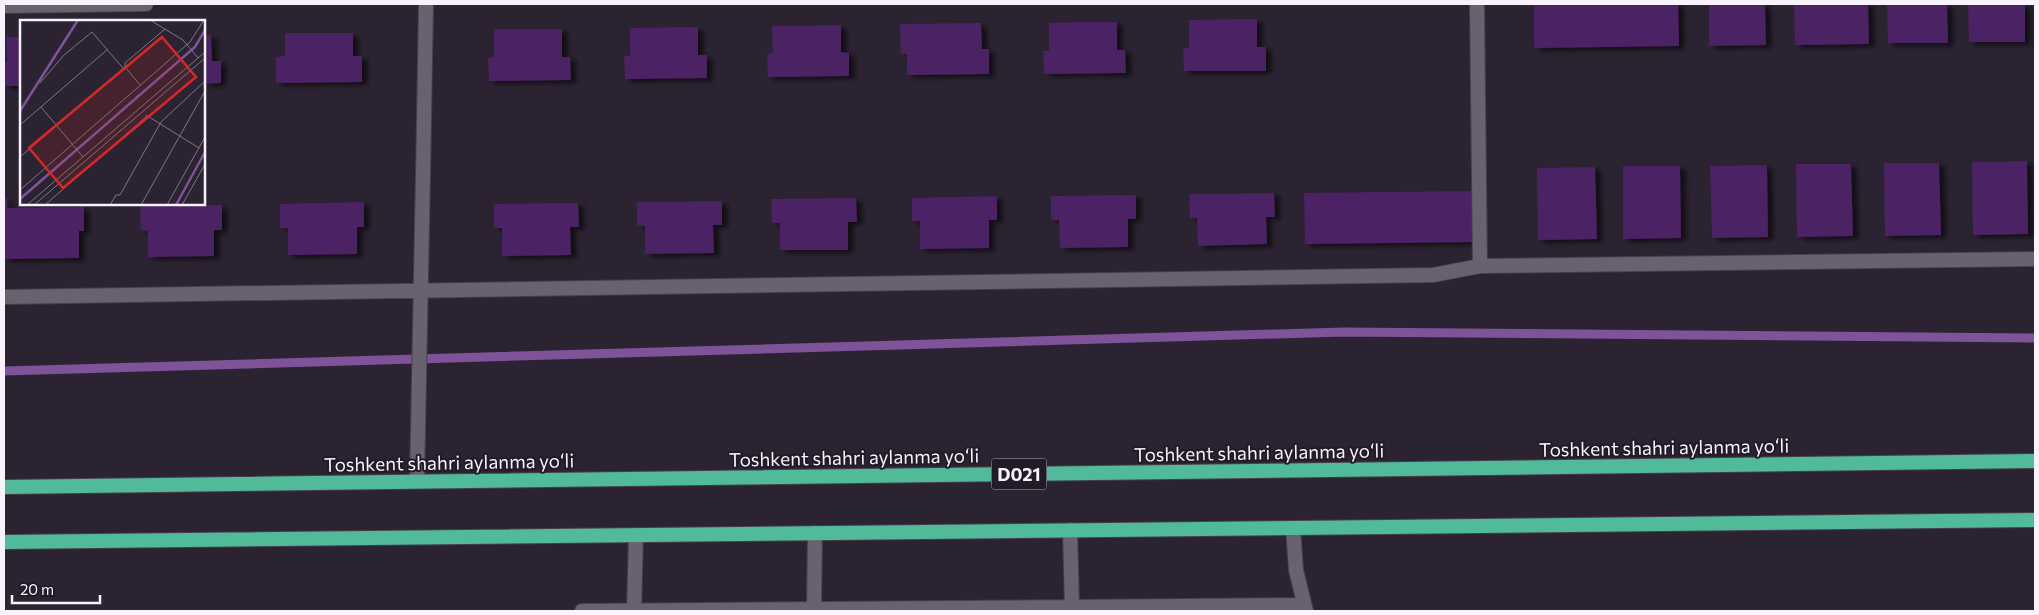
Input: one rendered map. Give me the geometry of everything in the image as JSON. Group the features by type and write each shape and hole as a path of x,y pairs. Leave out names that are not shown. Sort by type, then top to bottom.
{"highway":[{"name":"Toshkent shahri aylanma yoʻli","path":"4,487 2035,461"},
{"path":"4,542 2035,520"}],"street":[{"path":"4,6 146,4"},
{"path":"417,481 426,4"},
{"path":"1477,4 1480,266"},
{"path":"4,297 1424,275 1480,266 2035,259"},
{"path":"582,611 1072,607 1305,608 1296,570 1294,528"},
{"path":"1070,530 1072,607"},
{"path":"814,609 815,533"},
{"path":"634,611 636,534"}],"building":[{"path":"1534,4 1678,4 1679,46 1534,48"},
{"path":"1709,4 1765,4 1766,45 1709,46"},
{"path":"1794,4 1868,4 1869,44 1795,45"},
{"path":"1887,4 1947,4 1948,43 1888,43"},
{"path":"1968,4 2025,4 2025,42 1969,42"},
{"path":"1257,19 1257,47 1266,47 1266,71 1184,71 1183,48 1189,48 1189,20"},
{"path":"1117,22 1117,50 1125,50 1126,73 1044,74 1043,51 1049,51 1049,23"},
{"path":"981,23 982,49 989,49 989,74 907,75 907,54 901,54 900,24"},
{"path":"841,25 841,52 849,53 849,76 768,77 767,54 773,53 772,26"},
{"path":"698,27 698,55 707,55 707,78 625,79 624,56 630,56 630,28"},
{"path":"494,29 562,29 562,57 570,57 571,80 489,81 488,58 494,57"},
{"path":"285,33 353,33 353,56 362,56 362,82 276,83 276,57 285,56"},
{"path":"205,35 211,35 212,61 221,61 221,83 205,84"},
{"path":"6,37 20,37 20,86 4,86 4,62 7,62"},
{"path":"2027,161 2028,234 1973,235 1972,162"},
{"path":"1884,163 1939,163 1941,235 1885,236"},
{"path":"1796,164 1851,164 1853,236 1797,237"},
{"path":"1767,165 1768,237 1712,238 1710,166"},
{"path":"1623,166 1680,166 1681,238 1623,239"},
{"path":"1595,167 1597,239 1538,240 1537,168"},
{"path":"1473,191 1474,242 1305,244 1304,193"},
{"path":"1274,193 1275,217 1266,217 1267,244 1198,246 1197,218 1190,218 1189,194"},
{"path":"1136,195 1136,219 1128,219 1128,247 1060,248 1059,220 1051,220 1051,196"},
{"path":"997,196 997,220 989,220 989,248 920,249 920,221 912,221 912,198"},
{"path":"4,198 7,198 7,208 84,207 84,231 79,231 79,258 4,259"},
{"path":"856,198 857,222 848,222 848,250 780,250 780,223 772,223 771,199"},
{"path":"722,201 722,225 713,225 714,253 645,254 645,226 637,226 637,202"},
{"path":"364,202 364,227 357,227 357,254 288,255 288,228 280,228 280,204"},
{"path":"578,203 579,227 570,227 571,255 502,256 502,228 494,228 494,204"},
{"path":"222,205 222,230 214,230 214,256 148,257 148,231 141,230 140,206"}],"waterway":[{"path":"4,371 1344,332 2035,338"}]}
